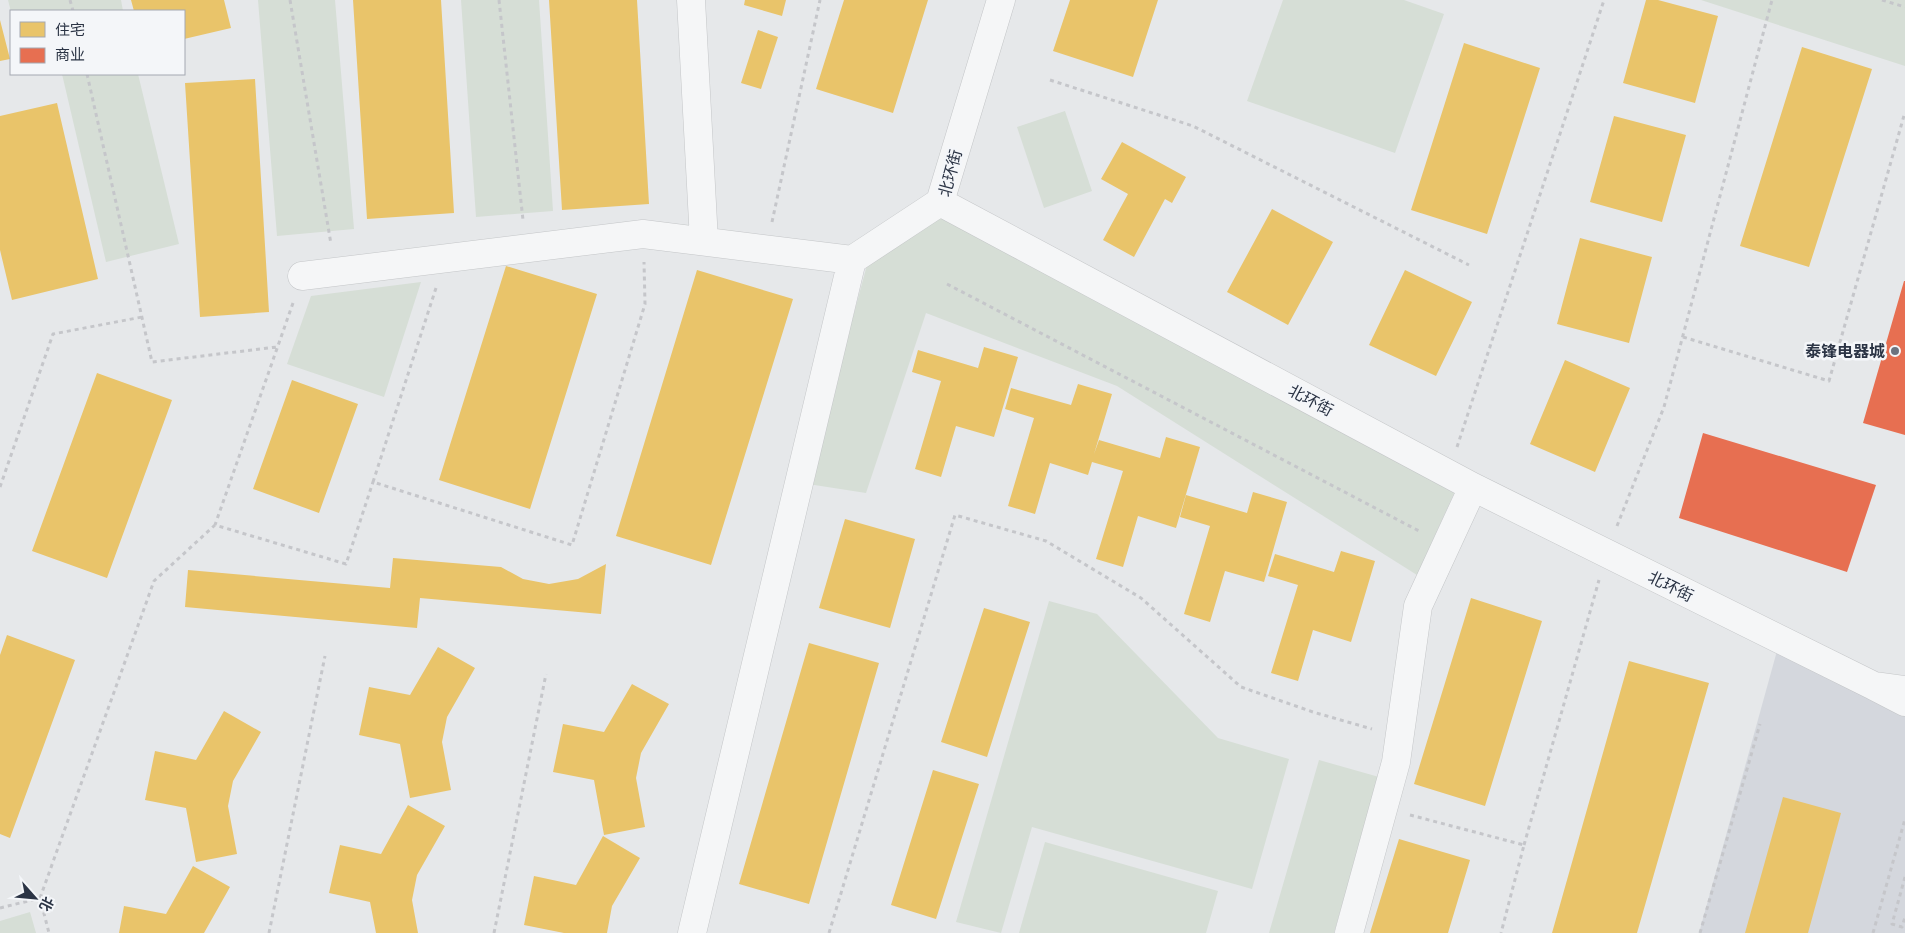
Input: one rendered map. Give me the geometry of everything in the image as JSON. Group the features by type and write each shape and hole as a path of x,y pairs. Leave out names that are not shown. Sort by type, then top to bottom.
{"street":[{"path":"691,0 704,241"},
{"name":"北环街","path":"1001,0 940,202 1473,487 1905,702"},
{"path":"302,276 643,234 852,260 940,202"},
{"path":"692,933 852,260"},
{"path":"1349,933 1396,762 1418,606 1473,487"},
{"name":"北环街","path":"1874,686 1905,690"}],"path":[{"path":"290,0 336,272"},
{"path":"499,0 526,248"},
{"path":"766,249 820,0"},
{"path":"1448,474 1604,0"},
{"path":"1500,933 1606,554 1664,407 1772,0"},
{"path":"1882,0 1905,7"},
{"path":"87,75 152,362 277,347"},
{"path":"1050,80 1193,126 1469,265"},
{"path":"1683,337 1829,381 1905,112"},
{"path":"373,482 572,544 645,304 643,234"},
{"path":"215,525 346,564 446,258"},
{"path":"49,933 40,898 154,581 215,525 302,276"},
{"path":"947,284 1446,545"},
{"path":"0,487 53,334 142,317"},
{"path":"829,933 954,516 1046,541 1062,550 1141,598 1241,687 1313,712 1399,737"},
{"path":"269,933 325,656"},
{"path":"494,933 546,674"},
{"path":"1700,933 1760,724"},
{"path":"1383,807 1524,845"},
{"path":"1873,933 1905,819"},
{"path":"1905,877 1892,924 1902,927 1905,917"},
{"path":"0,908 40,898"}],"shaded area":[{"path":"8,0 121,0 123,10 10,10"},
{"path":"258,0 335,0 354,229 277,236"},
{"path":"461,0 539,0 553,211 476,217"},
{"path":"1283,0 1404,0 1444,14 1395,153 1247,101"},
{"path":"1701,0 1905,0 1905,66"},
{"path":"62,75 138,75 179,244 106,262"},
{"path":"1065,111 1092,191 1044,208 1017,127"},
{"path":"941,216 1456,489 1417,575 1117,386 926,313 866,493 808,484 867,265"},
{"path":"421,282 384,397 287,364 311,296"},
{"path":"1049,601 1097,614 1218,738 1289,759 1252,889 1032,827 1001,933 956,922"},
{"path":"1780,640 1905,705 1905,933 1699,933"},
{"path":"1319,760 1379,777 1334,933 1269,933"},
{"path":"1045,842 1218,891 1206,933 1019,933"},
{"path":"30,912 36,933 0,933 0,921"}],"building: 住宅":[{"path":"131,0 224,0 231,28 185,39 185,10 134,10"},
{"path":"353,0 441,0 454,213 367,219"},
{"path":"549,0 637,0 649,204 562,210"},
{"path":"745,0 786,0 782,16 744,5"},
{"path":"844,0 928,0 893,113 816,89"},
{"path":"1070,0 1158,0 1133,77 1053,51"},
{"path":"1646,0 1658,0 1718,16 1695,103 1623,83"},
{"path":"0,20 10,59 0,61"},
{"path":"758,30 778,37 761,89 741,83"},
{"path":"1464,43 1540,68 1487,234 1411,210"},
{"path":"1802,47 1872,69 1809,267 1740,246"},
{"path":"255,79 269,312 200,317 185,83"},
{"path":"57,103 98,279 12,300 0,250 0,116"},
{"path":"1614,116 1686,135 1662,222 1590,202"},
{"path":"1122,142 1186,177 1172,203 1165,199 1134,257 1103,240 1128,194 1101,179"},
{"path":"1272,209 1333,242 1288,325 1227,292"},
{"path":"1580,238 1652,257 1629,343 1557,324"},
{"path":"506,266 597,294 530,509 439,480"},
{"path":"697,270 793,299 711,565 616,536"},
{"path":"1405,270 1472,302 1436,376 1369,345"},
{"path":"984,347 1018,357 994,437 956,426 941,477 915,469 941,381 912,372 918,350 978,368"},
{"path":"1565,360 1630,388 1595,472 1530,444"},
{"path":"97,373 172,400 107,578 32,551"},
{"path":"292,380 358,404 319,513 253,489"},
{"path":"1078,384 1112,394 1094,454 1099,440 1160,458 1166,437 1200,447 1176,528 1138,516 1123,567 1096,559 1123,471 1092,462 1088,475 1050,463 1035,514 1008,506 1034,418 1005,409 1011,388 1071,405"},
{"path":"1253,492 1287,502 1264,582 1225,571 1210,622 1184,614 1210,526 1180,517 1186,495 1247,513"},
{"path":"845,519 915,539 890,628 819,608"},
{"path":"1341,551 1375,561 1351,642 1313,630 1298,681 1271,673 1298,585 1268,576 1275,554 1334,572"},
{"path":"393,558 501,567 523,579 549,584 578,579 606,564 601,614 420,598 417,628 185,607 188,570 390,588"},
{"path":"1471,598 1542,621 1485,806 1414,784"},
{"path":"984,608 1030,622 987,757 941,742"},
{"path":"7,635 75,660 10,838 0,834 0,655"},
{"path":"809,643 879,663 809,904 739,884"},
{"path":"438,647 475,668 447,717 442,742 451,790 410,798 400,744 359,735 369,687 410,695"},
{"path":"1629,661 1709,683 1637,933 1552,933"},
{"path":"632,684 669,704 641,753 636,778 645,827 604,835 594,780 553,772 563,724 604,732"},
{"path":"224,711 261,732 233,781 228,806 237,854 196,862 186,808 145,800 155,751 196,760"},
{"path":"933,770 979,784 936,919 891,905"},
{"path":"1783,797 1841,813 1808,933 1745,933"},
{"path":"408,805 445,826 417,875 412,900 418,933 376,933 370,902 329,893 340,845 381,854"},
{"path":"603,836 640,858 612,906 607,933 564,933 524,925 534,876 576,885"},
{"path":"1399,839 1470,860 1448,933 1370,933"},
{"path":"193,866 230,887 204,933 119,933 124,906 166,914"}],"building: 商业":[{"name":"泰锋电器城","path":"1905,281 1905,435 1863,423"},
{"path":"1703,433 1876,485 1847,572 1679,518"}],"place":[{"name":"泰锋电器城","path":"1895,351"}]}
